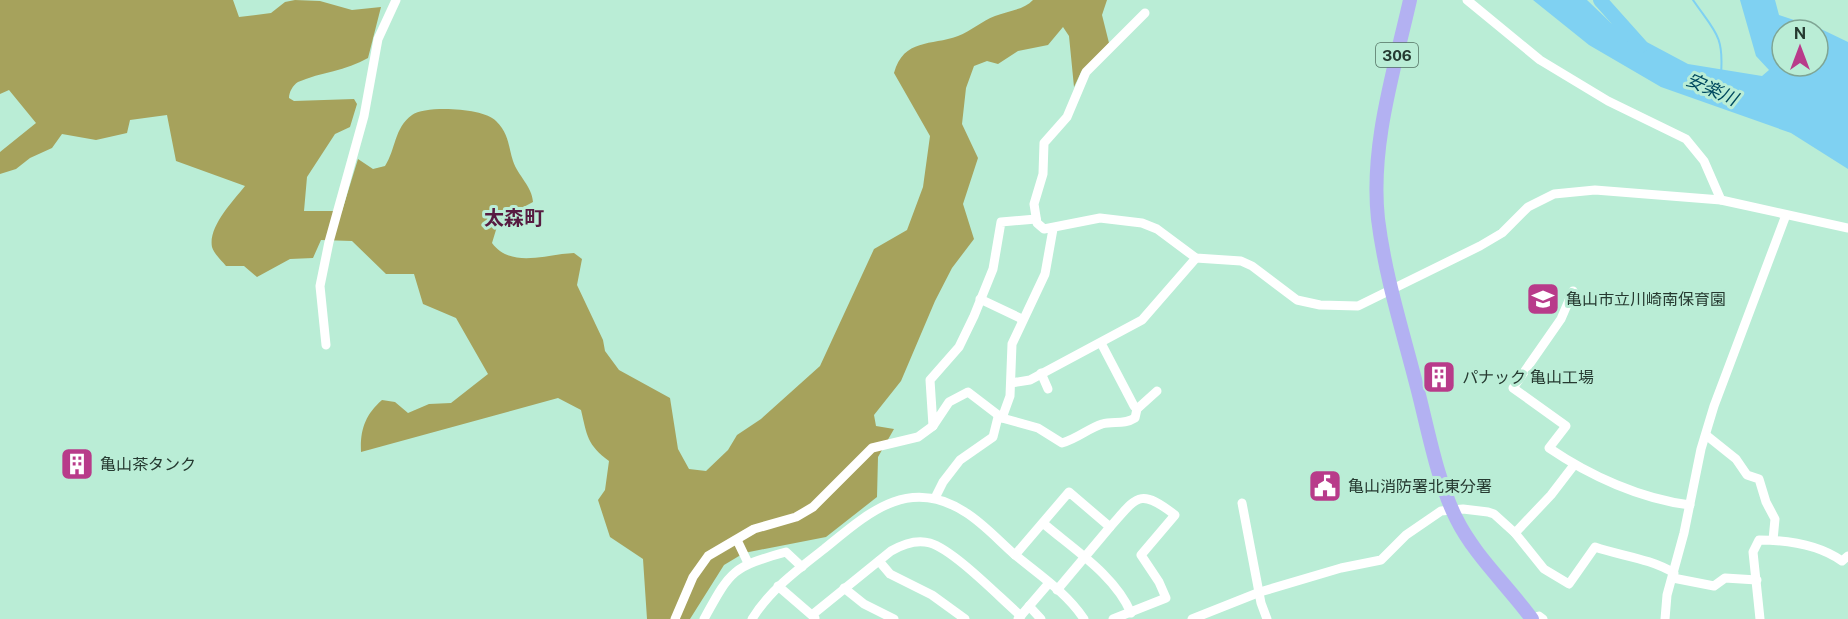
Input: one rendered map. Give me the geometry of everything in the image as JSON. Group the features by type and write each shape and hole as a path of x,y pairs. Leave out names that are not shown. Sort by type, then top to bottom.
{"highway":[{"name":"306","path":"1410,0 1385,110 1377,180 1378,219 1391,289 1434,455 1452,510 1478,552 1536,619"}],"street":[{"path":"326,345 320,286 342,189 364,116 378,39 396,0"},
{"path":"1467,0 1504,33 1540,60 1608,101 1686,139 1706,165 1720,196"},
{"path":"1145,13 1086,72 1067,117 1044,143 1043,174 1034,204 1036,219 1044,229 1100,218 1142,223 1157,229 1196,258 1241,261 1252,266 1297,300 1320,305 1358,306 1489,241 1502,233 1528,207 1554,194 1595,190 1720,196 1786,215 1848,228"},
{"path":"1665,619 1667,595 1674,575 1706,435 1786,215"},
{"path":"933,426 930,380 959,347 995,260 1001,222 1036,219"},
{"path":"935,498 943,482 960,460 993,437 1010,396 1012,344 1045,274 1053,229"},
{"path":"1011,383 1030,380 1142,320 1196,258"},
{"path":"1573,291 1562,319 1513,388 1566,426 1549,448 1574,465 1642,493 1690,505"},
{"path":"980,299 1022,319"},
{"path":"1101,343 1137,409"},
{"path":"1041,373 1048,389"},
{"path":"675,619 699,566 713,552 754,530 796,517 813,507 872,448 918,437 933,426 949,402 968,392 1000,417 1038,428 1062,443 1082,436 1103,424 1128,422 1135,418 1137,409 1157,392"},
{"path":"1706,435 1736,459 1747,475 1759,478 1766,502 1775,519 1773,540"},
{"path":"1515,532 1551,495 1574,465"},
{"path":"1015,555 1069,492 1110,527"},
{"path":"752,619 778,586 879,506 904,498 935,498 966,512 1057,590 1084,619"},
{"path":"1057,590 1130,504 1142,498 1156,501 1175,515 1141,555 1159,582 1166,598 1113,619"},
{"path":"1242,503 1267,619"},
{"path":"1192,619 1260,592 1341,568 1381,560 1406,535 1432,515 1452,510 1494,514 1515,532 1544,568 1569,584 1595,547 1612,554 1626,554 1654,563 1674,575 1714,586 1725,578 1757,580"},
{"path":"1043,523 1119,592 1131,613"},
{"path":"737,540 748,563"},
{"path":"1760,619 1753,552 1759,540 1797,543 1830,552 1842,561 1848,556"},
{"path":"778,586 812,617 844,588 904,544 931,543 947,552 1019,617 1049,583"},
{"path":"704,619 728,578 748,563 786,552 802,567"},
{"path":"879,561 890,574 932,595 965,619"},
{"path":"844,588 864,604 894,619"},
{"path":"1029,606 1041,619"}],"shaded area":[{"path":"0,0 233,0 239,17 271,13 285,2 295,0 320,1 352,10 381,7 368,58 351,66 298,82 291,91 289,98 294,101 354,99 357,104 350,127 335,134 307,177 304,211 342,211 358,159 373,169 385,166 398,132 412,115 429,110 455,109 490,117 503,130 513,161 530,191 533,202 499,220 492,243 509,256 519,258 574,253 582,259 577,285 603,340 605,351 619,370 670,398 678,449 689,469 706,471 728,450 737,435 761,419 820,366 874,249 907,230 923,187 930,136 894,73 904,54 920,45 958,36 990,18 1020,8 1033,0 1107,0 1102,15 1109,43 1081,72 1074,87 1069,36 1063,27 1048,45 1018,51 998,64 987,61 974,66 966,88 962,124 978,158 963,204 974,239 952,268 935,301 901,381 874,415 876,426 894,429 878,457 877,497 826,537 744,553 724,565 690,619 647,619 643,559 610,537 598,500 605,490 609,461 596,450 589,439 581,410 558,398 361,452 361,437 365,423 371,411 382,400 395,402 408,413 429,404 451,403 488,374 456,318 423,304 414,274 386,274 352,241 321,240 313,258 290,259 257,277 244,266 226,266 213,250 212,239 222,215 245,186 176,161 167,115 130,120 127,133 96,140 62,134 52,148 30,158 16,169 0,174 0,152 36,123 9,90 0,94"}],"water":[{"path":"1533,0 1587,0 1611,23 1688,64 1762,76 1769,70 1756,56 1740,0 1775,0 1779,15 1788,18 1770,18 1770,78 1830,78 1830,33 1848,42 1848,169 1791,133 1661,87 1589,45"}],"waterway":[{"name":"安楽川","path":"1600,0 1641,46"},
{"path":"1693,0 1716,34 1721,50 1721,74"}],"place":[{"name":"亀山市立川崎南保育園","path":"1543,299"},
{"name":"パナック 亀山工場","path":"1439,377"},
{"name":"亀山茶タンク","path":"77,464"},
{"name":"亀山消防署北東分署","path":"1325,486"}],"district":[{"name":"太森町","path":"514,218"}]}
